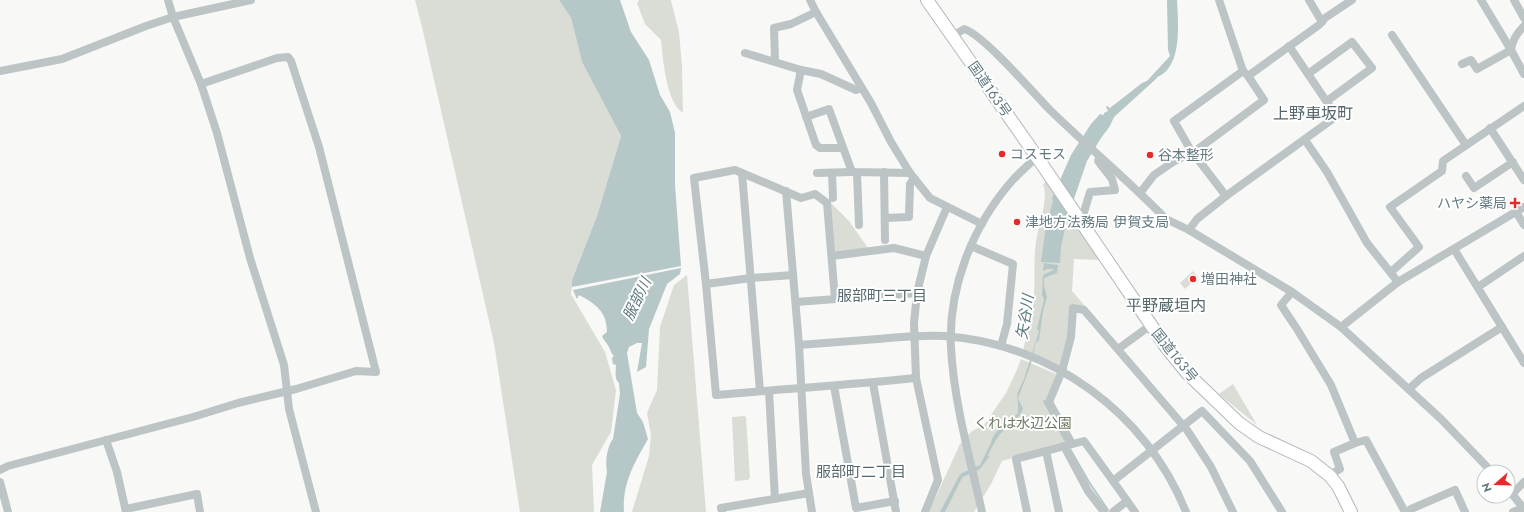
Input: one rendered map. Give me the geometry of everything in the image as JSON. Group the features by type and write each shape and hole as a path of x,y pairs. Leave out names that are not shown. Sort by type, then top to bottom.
{"highway":[{"name":"国道163号","path":"927,0 1037,157 1166,347 1187,373 1238,423 1259,437 1310,461 1330,476 1338,486 1351,512"}],"street":[{"path":"168,0 201,84 217,133 250,258 284,364 290,409 316,512"},
{"path":"0,72 62,60 146,26 174,17 251,0"},
{"path":"810,0 862,88 891,142 912,175 930,198 982,224"},
{"path":"1140,193 1154,175 1173,162 1194,152 1264,100 1246,74 1219,0"},
{"path":"1309,0 1322,22"},
{"path":"1226,196 1194,152 1190,149 1174,121 1289,46 1322,22 1325,18 1352,0"},
{"path":"1481,0 1524,74"},
{"path":"1514,0 1524,18"},
{"path":"775,61 774,28 791,24 816,12"},
{"path":"1511,50 1512,43 1518,32 1524,26"},
{"path":"953,36 964,29 970,31 995,53 1078,137 1140,193 1166,219 1188,230 1292,292 1341,327 1441,418 1484,464"},
{"path":"1392,35 1466,145"},
{"path":"1308,74 1352,42 1372,68 1327,101"},
{"path":"1188,230 1197,218 1334,118 1335,114 1327,101 1289,46"},
{"path":"1462,64 1471,60 1477,69 1511,50"},
{"path":"745,53 801,70 821,74 856,90 862,88"},
{"path":"0,470 8,466 356,371 376,372 319,147 291,61 288,58 276,58 201,84"},
{"path":"801,70 797,90 816,145 820,148 843,148"},
{"path":"1391,272 1419,247 1390,207 1442,171 1443,161 1524,106"},
{"path":"806,117 829,109 843,148 855,172 858,225"},
{"path":"1490,128 1524,180"},
{"path":"1305,140 1327,172 1367,243 1398,282"},
{"path":"1078,218 1084,212 1090,192 1115,190 1112,179 1098,161 1099,156"},
{"path":"982,512 954,384 951,337 956,291 971,246 982,224 1011,182 1037,157"},
{"path":"1466,176 1474,188 1513,162"},
{"path":"835,299 827,203 815,194 801,198 735,170 694,178 706,284 716,395 802,387 873,383 916,378"},
{"path":"817,173 884,172 912,175"},
{"path":"884,172 885,240"},
{"path":"742,173 760,391"},
{"path":"832,173 833,198"},
{"path":"885,218 910,218 910,184 912,175"},
{"path":"786,192 796,302 806,474 812,512"},
{"path":"925,512 938,480 916,378 914,323 917,293 926,256 947,206"},
{"path":"1341,327 1398,282 1524,207"},
{"path":"1516,212 1524,225"},
{"path":"971,246 1013,264 1007,324 1001,346"},
{"path":"832,256 894,248 926,256"},
{"path":"1454,250 1524,363"},
{"path":"1478,287 1524,256"},
{"path":"706,284 751,278 793,275"},
{"path":"1292,292 1281,305 1331,385 1355,443"},
{"path":"796,302 917,293"},
{"path":"1104,512 1088,491 1049,402 1071,337 1073,308 1084,310 1183,426 1211,467 1232,512"},
{"path":"1118,349 1151,325"},
{"path":"1409,389 1421,378 1502,327"},
{"path":"799,345 914,336 951,337 1001,346 1027,355 1060,370 1096,394 1125,419 1151,450 1170,479 1186,512"},
{"path":"873,383 896,512"},
{"path":"834,386 856,508 895,501"},
{"path":"769,391 775,499"},
{"path":"1112,481 1202,412 1250,460 1282,512"},
{"path":"106,440 117,473 126,511 197,494 200,512"},
{"path":"1330,476 1340,469 1334,452 1366,440 1408,511 1455,490 1465,512"},
{"path":"1027,512 1016,459 1084,441 1135,512"},
{"path":"1046,451 1060,512"},
{"path":"0,482 8,512"},
{"path":"722,512 721,508 809,493"},
{"path":"1513,512 1524,508 1516,499"},
{"path":"1113,512 1127,501"}],"green space":[{"path":"415,0 559,0 571,18 582,62 621,136 597,216 572,280 571,294 605,352 616,390 611,432 592,465 594,512 520,512 494,343"},
{"path":"639,0 671,0 679,32 682,66 683,113 677,107 669,90 664,69 661,40 645,24 637,3"},
{"path":"1047,179 1101,260 1074,259 1072,291 1086,307 1071,304 1068,335 1059,367 1023,352 1033,304 1036,244 1045,196 1043,185"},
{"path":"830,202 849,221 868,248 836,253 834,251"},
{"path":"1193,271 1198,277 1185,289 1180,283"},
{"path":"687,275 706,512 632,512 649,456 651,435 647,413 657,390 660,327 674,285"},
{"name":"くれは水辺公園","path":"1021,359 1056,374 1057,377 1046,402 1067,441 1065,443 1002,461 991,484 974,512 929,512 960,444 972,431 984,425 1006,393"},
{"path":"1233,384 1257,425 1219,394"},
{"path":"732,417 746,417 750,478 748,480 735,481"}],"water":[{"path":"559,0 620,0 631,32 649,60 660,95 670,112 675,133 675,185 681,266 572,287 572,280 597,216 621,136 582,62 571,18"},
{"path":"1167,0 1177,0 1177,43 1171,64 1165,72 1157,77 1114,117 1110,126 1087,161 1067,219 1061,247 1060,263 1041,262 1046,226 1053,201 1052,198 1071,155 1091,124 1100,114 1104,115 1104,113 1108,111 1107,106 1110,108 1142,83 1147,81 1170,56 1168,50"},
{"path":"1044,263 1058,265 1057,273 1044,278 1044,286 1047,297 1043,311 1039,340 1036,342 1030,367 1018,398 1023,409 1016,419 995,441 988,455 989,457 980,469 963,477 945,512 940,512 959,476 962,473 980,465 992,439 1002,426 1018,413 1017,394 1024,379 1039,331 1037,329 1044,299 1042,295 1043,275 1053,270 1047,269 1043,271"},
{"name":"服部川","path":"681,268 680,274 667,284 649,329 646,367 637,372 642,343 637,343 629,347 627,353 637,413 643,422 648,439 630,473 627,482 624,512 600,512 607,472 607,455 609,446 613,439 620,394 619,383 616,377 616,365 613,364 612,358 614,356 602,336 607,332 603,314 595,305 585,298 579,295 577,299 573,290"}],"waterway":[{"path":"1044,401 1065,440"},
{"path":"1070,449 1089,482 1108,510"}],"place":[{"name":"コスモス","path":"1002,154"},
{"name":"谷本整形","path":"1150,155"},
{"name":"ハヤシ薬局","path":"1515,203"},
{"name":"津地方法務局 伊賀支局","path":"1017,222"},
{"name":"増田神社","path":"1193,279"}],"district":[{"name":"上野車坂町","path":"1313,113"},
{"name":"服部町三丁目","path":"882,296"},
{"name":"平野蔵垣内","path":"1166,305"},
{"name":"服部町二丁目","path":"861,472"}],"water label":[{"name":"矢谷川","path":"1025,317"}]}
